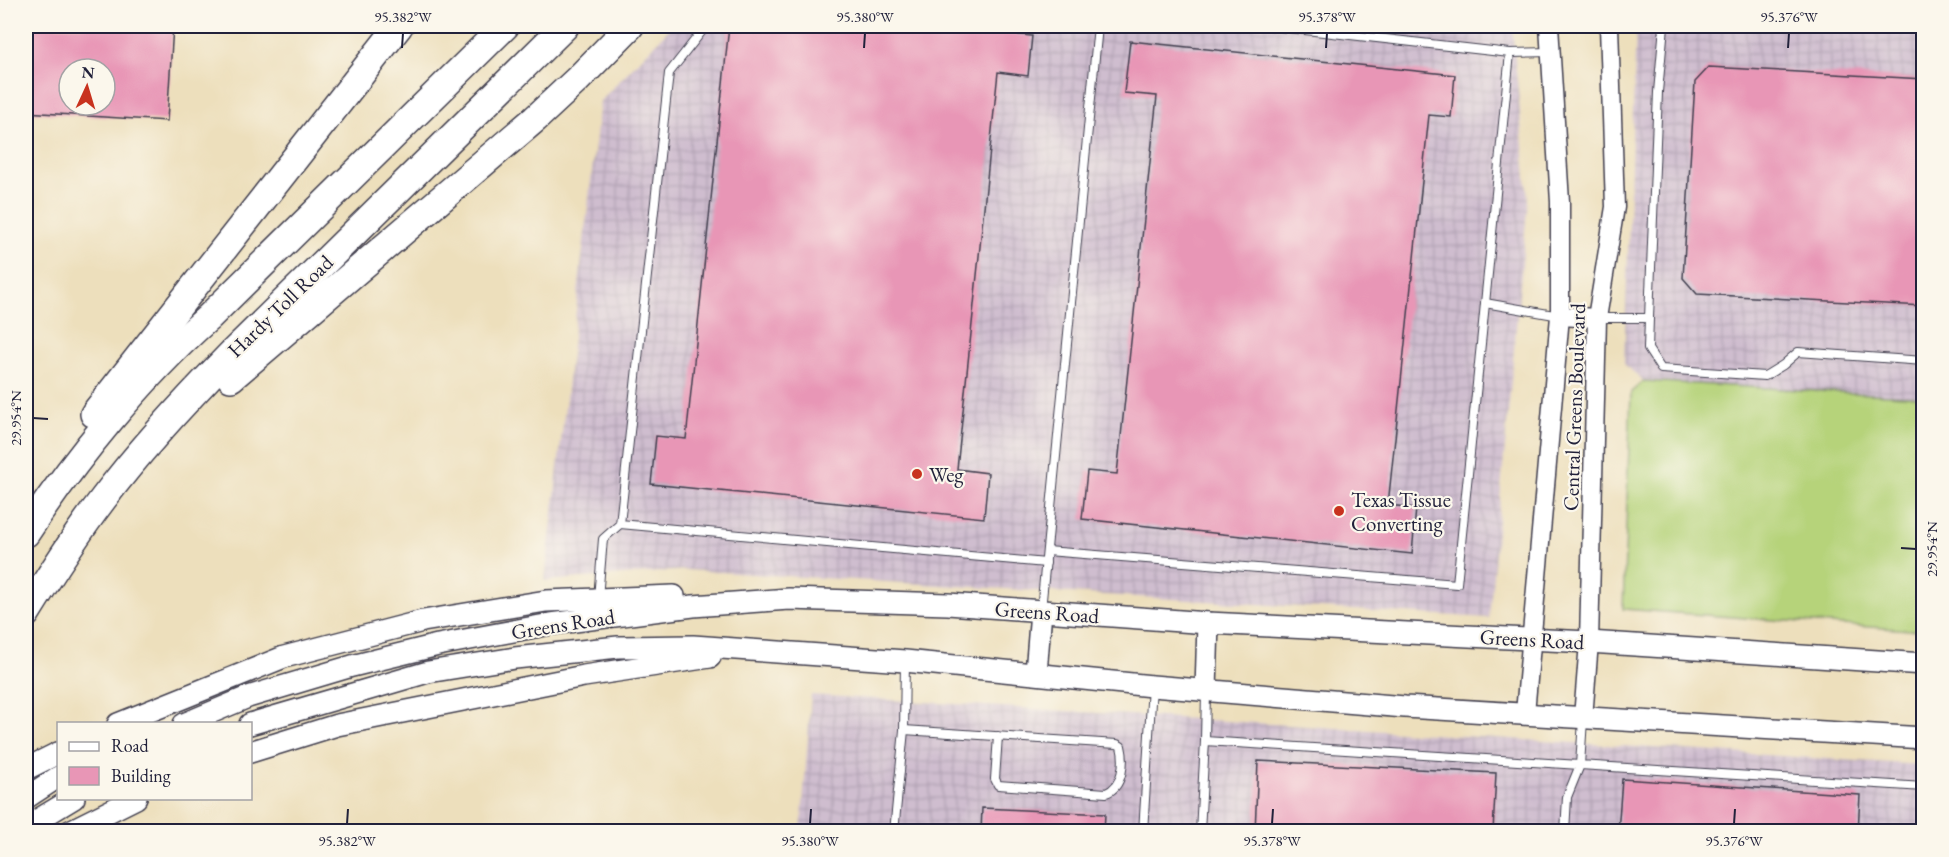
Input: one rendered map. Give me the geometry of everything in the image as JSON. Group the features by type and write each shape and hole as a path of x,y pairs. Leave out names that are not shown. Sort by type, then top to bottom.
{"highway":[{"path":"26,522 62,456 399,26"},
{"name":"Hardy Toll Road","path":"26,533 90,446 184,338 208,318 505,26"},
{"name":"Hardy Toll Road","path":"26,614 85,524 128,467 231,354 565,26"},
{"path":"128,467 496,153 578,79 630,26"}],"main road":[{"path":"121,722 284,657 423,621 546,601 688,595 789,599"},
{"name":"Greens Road","path":"186,722 248,697 352,666 438,645 551,624 693,606 789,599 948,604 1208,623 1589,642 1923,664"},
{"path":"1036,673 1041,611"},
{"path":"1206,690 1208,623"},
{"name":"Greens Road","path":"252,723 428,672 515,658 618,647 693,646 905,661 1152,686 1405,707 1923,738"},
{"path":"252,751 336,725 439,704 584,676 757,650"},
{"path":"26,769 57,754"},
{"path":"26,798 57,778"},
{"path":"26,826 71,800"},
{"path":"68,831 132,800"}],"street":[{"name":"Central Greens Boulevard","path":"1525,713 1560,316 1560,202 1549,26"},
{"name":"Central Greens Boulevard","path":"1583,718 1589,642 1597,318 1615,207 1609,26"},
{"path":"1560,316 1597,318"}],"lane":[{"path":"597,599 603,539 620,524 669,73 706,26"},
{"path":"1041,611 1098,26"},
{"path":"1270,26 1510,53 1551,52"},
{"path":"1664,26 1658,92 1648,349 1661,369 1765,376 1798,352 1923,361"},
{"path":"1047,551 1457,584 1510,53"},
{"path":"1485,303 1560,316"},
{"path":"1597,318 1649,318"},
{"path":"620,524 1046,563"},
{"path":"894,831 904,729 905,661"},
{"path":"1143,831 1152,686"},
{"path":"1200,831 1206,741 1206,690"},
{"path":"1564,831 1567,797 1580,765 1583,718"},
{"path":"904,729 1117,744 1121,746 1123,753 1119,781 1113,790 1106,793 998,785 995,779 998,736"},
{"path":"1206,741 1923,787"}],"shaded area":[{"path":"672,26 1512,26 1528,199 1489,618 686,570 545,581 600,101"},
{"path":"1636,26 1923,26 1923,397 1644,381 1624,364"},
{"path":"811,695 1923,765 1923,831 801,832"}],"green space":[{"path":"1644,381 1923,397 1923,631 1623,609 1631,392"}],"building":[{"path":"26,26 173,26 167,121 104,117 117,117 117,57 57,57 57,114 26,112"},
{"path":"729,26 930,26 1032,36 1028,76 998,72 957,469 988,473 984,518 651,484 656,436 686,439"},
{"path":"1130,41 1455,75 1451,117 1429,115 1388,505 1416,508 1412,554 1082,519 1087,471 1117,474 1157,96 1124,93"},
{"path":"1709,67 1924,79 1924,306 1697,294 1683,278 1695,82"},
{"path":"1258,761 1496,773 1493,832 1255,832"},
{"path":"1622,779 1860,795 1858,832 1618,832"},
{"path":"982,808 1105,814 1104,832 981,832"}],"place":[{"name":"Weg","path":"917,474"},
{"name":"Texas Tissue Converting","path":"1339,511"}]}
